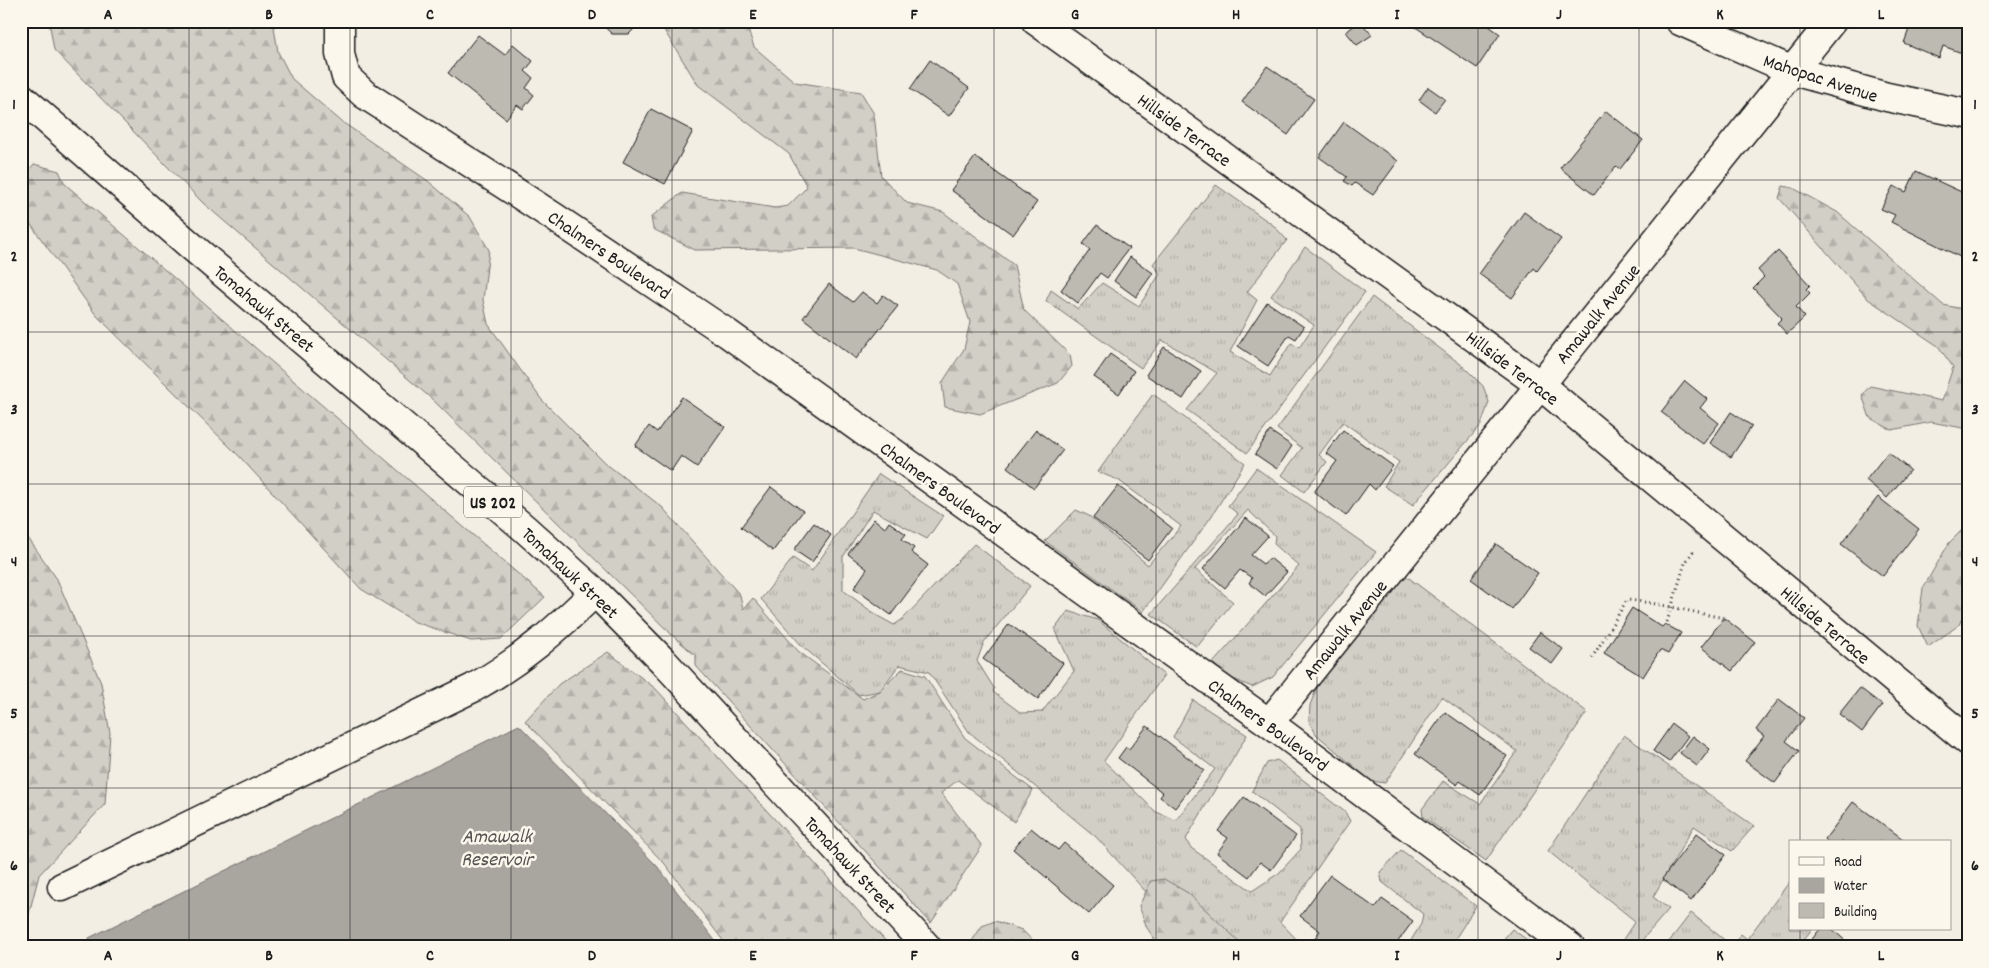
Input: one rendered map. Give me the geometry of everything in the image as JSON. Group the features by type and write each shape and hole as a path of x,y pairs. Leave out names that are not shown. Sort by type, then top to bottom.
{"street":[{"name":"Chalmers Boulevard","path":"340,21 340,54 346,77 364,94 554,217 727,333 1268,723 1570,947"},
{"name":"Hillside Terrace","path":"1036,21 1540,385 1968,741"},
{"name":"Mahopac Avenue","path":"1680,21 1793,71 1887,98 1968,114"},
{"name":"Amawalk Avenue","path":"1268,723 1832,21"},
{"name":"Tomahawk Street","path":"21,97 190,245 524,528 596,592 664,661 927,947"},
{"path":"62,887 473,688 507,669 540,644 596,592"}],"path":[{"path":"1667,622 1685,563 1710,527"},
{"path":"1592,658 1627,600 1656,602 1671,608 1724,618"}],"green space":[{"path":"49,21 273,21 278,52 292,79 342,122 428,181 470,217 489,250 483,300 488,324 541,399 605,463 662,507 740,595 743,609 753,598 798,651 863,699 880,691 902,669 925,676 965,738 1033,790 1014,822 958,780 941,793 982,846 931,923 696,666 696,656 672,635 433,400 203,203 54,50"},
{"path":"745,21 754,47 795,82 861,92 874,114 881,176 907,203 943,212 1014,265 1024,310 1070,355 1072,366 1058,383 980,414 945,407 942,383 964,349 970,322 957,284 937,270 854,248 695,250 653,229 651,217 682,193 775,208 788,206 807,187 789,154 698,85 659,22"},
{"path":"34,164 59,171 65,184 545,597 501,639 471,641 415,622 361,589 239,456 96,315 21,211 21,179"},
{"path":"1216,185 1273,225 1287,240 1247,292 1257,300 1230,352 1270,376 1291,343 1299,348 1314,325 1271,296 1305,247 1365,292 1247,453 1187,410 1217,373 1162,340 1141,368 1046,301 1051,290 1078,309 1102,283 1139,306 1160,274 1153,264"},
{"path":"1783,186 1793,188 1837,212 1943,305 1968,310 1968,429 1931,422 1892,430 1870,418 1862,395 1870,386 1942,401 1953,367 1938,346 1868,299 1779,198"},
{"path":"1372,297 1463,366 1483,386 1489,402 1481,425 1413,505 1384,486 1399,462 1343,422 1319,455 1327,462 1304,492 1282,475 1302,448 1277,429"},
{"path":"1153,394 1245,463 1211,517 1143,612 1045,541 1076,510 1089,516 1148,565 1181,526 1118,480 1098,472"},
{"path":"1256,468 1376,552 1273,677 1252,687 1228,677 1213,663 1299,566 1274,544 1275,536 1248,510 1195,569 1233,602 1197,647 1151,614 1238,514 1228,506"},
{"path":"879,474 943,516 927,539 873,510 843,557 843,590 876,615 894,625 903,619 974,544 1030,586 984,642 977,661 994,688 993,692 1021,713 1042,712 1074,671 1055,629 1068,611 1098,620 1164,675 1104,761 1156,812 1176,820 1215,769 1173,737 1193,700 1247,735 1186,839 1191,848 1252,891 1279,873 1301,849 1300,829 1252,791 1267,763 1277,760 1345,812 1350,821 1280,922 1304,947 1196,947 1096,837 969,732 929,672 899,665 880,691 859,695 802,646 761,599 793,558 812,571"},
{"path":"1968,524 1968,604 1959,625 1928,647 1918,626 1923,588 1949,543"},
{"path":"21,528 57,579 101,683 110,733 105,804 39,875 25,929 29,947 21,947"},
{"path":"1405,575 1587,712 1486,861 1423,817 1422,809 1443,781 1480,804 1517,751 1442,697 1385,783 1371,781 1316,734 1309,721 1310,705 1318,685"},
{"path":"608,652 656,689 891,947 728,947 665,864 525,721 559,684"},
{"path":"1624,735 1754,826 1732,851 1694,826 1653,897 1669,909 1636,947 1618,947 1635,921 1548,851"},
{"path":"1401,850 1476,906 1450,947 1407,947 1421,924 1423,914 1382,882 1380,872"},
{"path":"1164,879 1188,893 1245,947 1160,947 1147,928 1139,906 1151,881"},
{"path":"1789,882 1789,930 1811,930 1798,947 1665,947 1691,913 1732,946 1741,934 1747,939"},
{"path":"995,921 1022,930 1039,947 973,947 970,944 982,926"},
{"path":"1512,929 1537,947 1497,947"}],"water":[{"name":"Amawalk Reservoir","path":"519,725 657,866 720,947 90,947 89,938"}],"building":[{"path":"598,21 634,21 638,25 629,34 612,34"},
{"path":"1360,21 1372,35 1357,45 1346,32"},
{"path":"1417,21 1482,21 1500,34 1477,68 1414,26"},
{"path":"1912,21 1968,21 1968,38 1962,53 1943,46 1939,58 1904,43"},
{"path":"478,35 505,55 513,44 533,61 525,71 533,78 526,88 534,95 523,109 517,105 506,119 448,73"},
{"path":"930,60 969,88 949,116 910,89"},
{"path":"1267,66 1314,99 1288,135 1242,102"},
{"path":"1428,87 1445,99 1435,112 1419,100"},
{"path":"651,109 693,131 665,184 623,162"},
{"path":"1606,111 1643,140 1620,169 1616,166 1594,195 1560,168"},
{"path":"1344,122 1398,161 1373,195 1355,183 1352,186 1344,181 1347,177 1319,157"},
{"path":"975,157 1037,202 1013,235 951,190"},
{"path":"1916,171 1968,195 1968,261 1891,222 1895,215 1881,209 1893,186 1906,192"},
{"path":"1524,212 1561,239 1537,271 1534,268 1512,298 1479,274"},
{"path":"1097,225 1129,248 1107,278 1100,273 1078,303 1061,290 1090,250 1083,244"},
{"path":"1778,251 1810,285 1806,289 1810,293 1796,307 1805,317 1787,334 1777,323 1782,318 1753,288 1764,277 1758,270"},
{"path":"1130,257 1153,273 1136,297 1114,281"},
{"path":"829,284 853,302 862,292 877,303 883,295 898,306 856,359 803,318"},
{"path":"1267,302 1304,327 1296,339 1289,335 1268,366 1238,346"},
{"path":"1164,347 1201,371 1183,399 1146,375"},
{"path":"1110,354 1134,371 1119,394 1094,377"},
{"path":"1685,381 1707,399 1700,408 1719,423 1703,444 1661,412"},
{"path":"682,397 725,427 697,467 681,456 671,471 635,446 649,426 657,432"},
{"path":"1731,412 1752,426 1731,457 1710,443"},
{"path":"1036,430 1063,450 1034,488 1007,467"},
{"path":"1343,430 1393,466 1375,490 1369,484 1346,516 1314,492 1337,461 1326,453"},
{"path":"1270,431 1292,446 1277,469 1255,454"},
{"path":"1888,452 1910,470 1887,498 1866,480"},
{"path":"1118,486 1172,528 1148,560 1093,518"},
{"path":"771,487 803,511 773,551 741,527"},
{"path":"1878,497 1919,529 1883,576 1841,544"},
{"path":"1246,518 1268,536 1251,555 1263,564 1270,558 1287,572 1265,596 1249,583 1252,578 1240,570 1225,588 1203,569"},
{"path":"874,519 885,528 889,522 906,534 902,539 914,548 911,552 928,565 891,615 854,588 867,569 848,554"},
{"path":"814,523 831,535 812,562 794,550"},
{"path":"1496,544 1538,573 1512,609 1471,579"},
{"path":"1632,608 1662,627 1665,624 1681,633 1668,654 1660,650 1643,677 1604,653"},
{"path":"1724,618 1755,642 1732,671 1701,647"},
{"path":"1009,624 1063,663 1038,699 983,659"},
{"path":"1540,632 1563,649 1552,664 1529,647"},
{"path":"1860,688 1882,705 1862,732 1839,714"},
{"path":"1779,699 1804,718 1786,741 1799,751 1775,783 1745,761 1764,736 1756,730"},
{"path":"1445,712 1507,756 1480,795 1460,781 1457,785 1415,754"},
{"path":"1672,724 1688,736 1669,762 1653,751"},
{"path":"1147,726 1204,770 1175,808 1160,797 1163,793 1118,758 1126,747 1129,749"},
{"path":"1693,736 1710,749 1697,766 1680,753"},
{"path":"1244,797 1296,836 1271,870 1260,862 1249,877 1217,853 1228,838 1218,831"},
{"path":"1853,802 1904,840 1826,840"},
{"path":"1031,828 1058,850 1064,843 1113,885 1089,914 1013,849"},
{"path":"1697,833 1726,855 1691,901 1662,879"},
{"path":"1330,875 1375,908 1382,899 1413,921 1394,947 1342,947 1336,943 1334,947 1320,947 1312,941 1320,931 1300,916"},
{"path":"1819,930 1833,930 1848,943 1845,947 1806,947"},
{"path":"1953,941 1962,947 1949,947"}]}
